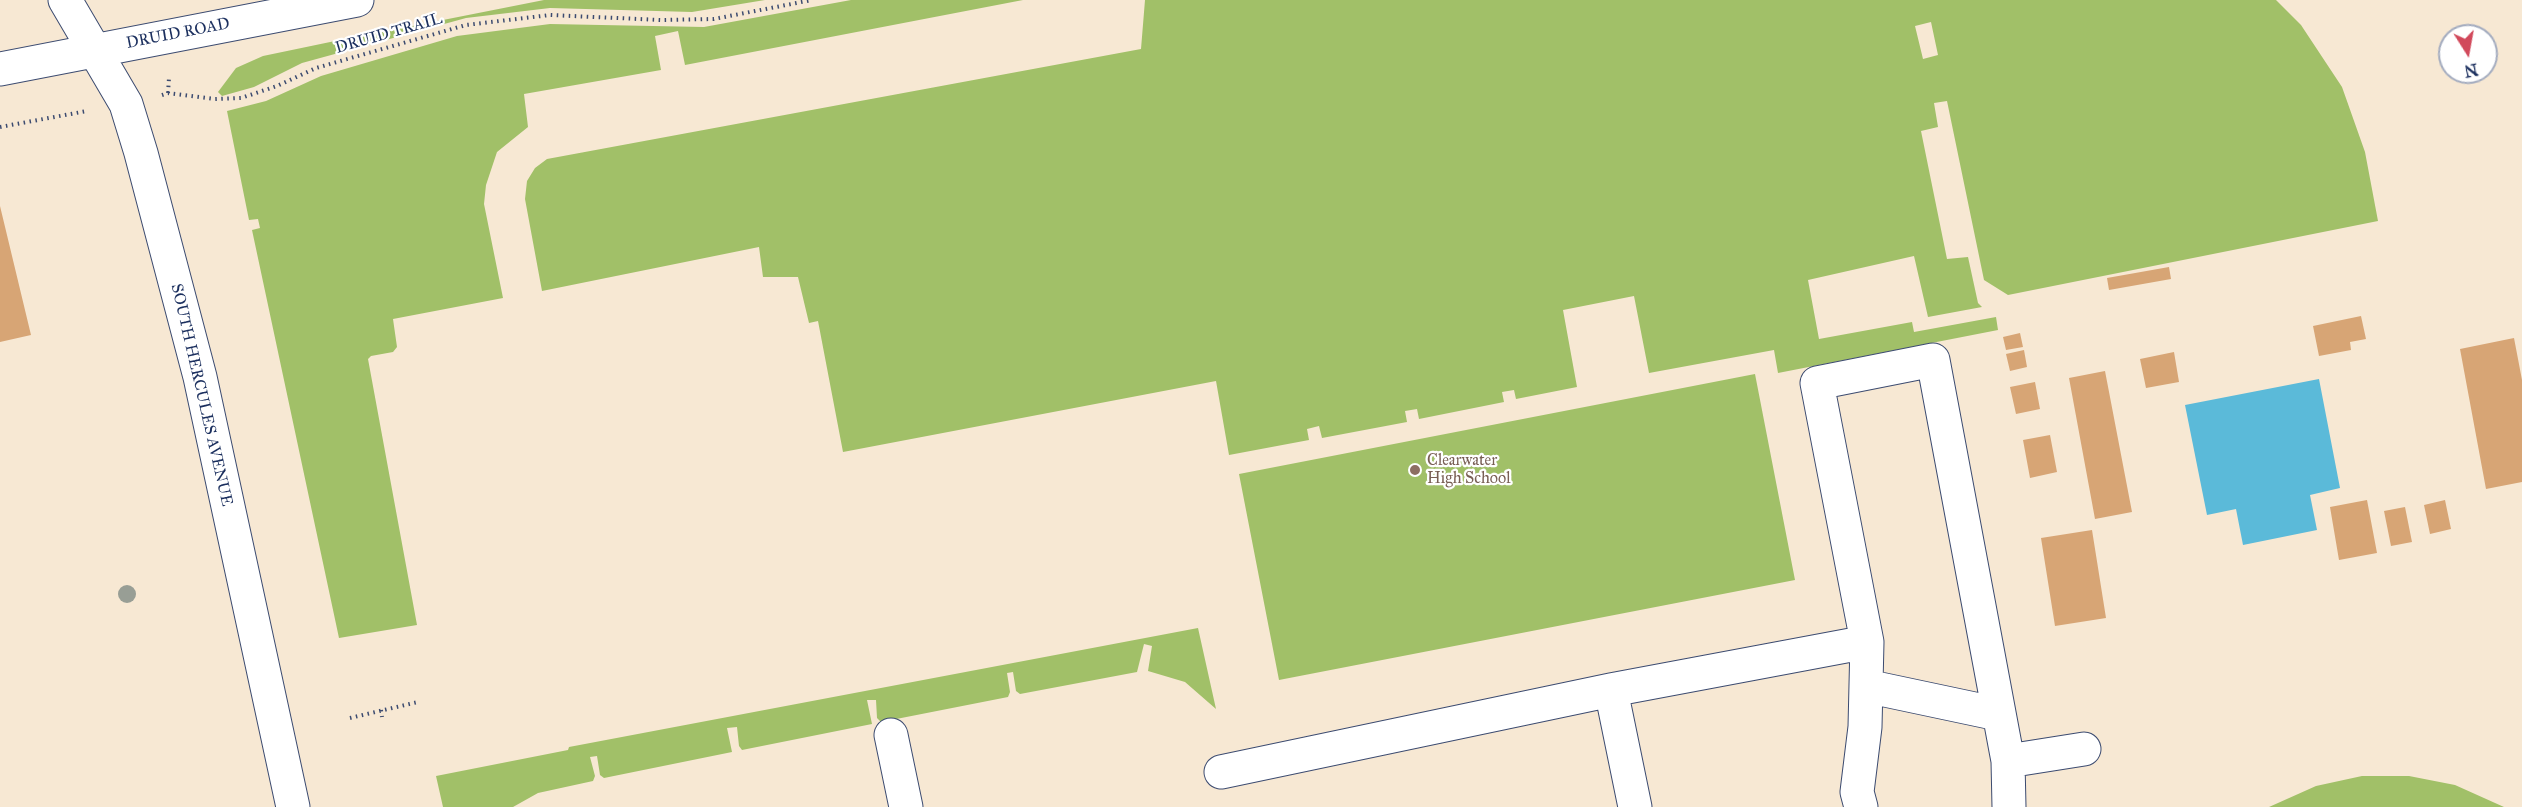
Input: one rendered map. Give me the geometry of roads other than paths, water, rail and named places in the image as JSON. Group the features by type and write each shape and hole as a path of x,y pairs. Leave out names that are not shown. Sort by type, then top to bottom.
{"street":[{"name":"SOUTH HERCULES AVENUE","path":"65,0 126,104 200,377 293,807"},
{"name":"DRUID ROAD","path":"0,69 357,0"},
{"path":"1861,807 1857,792 1865,727 1867,642 1816,383 1932,360 2008,761 2009,807"},
{"path":"1221,772 1611,690 1867,642"},
{"path":"1866,687 1998,714"},
{"path":"1611,690 1635,807"},
{"path":"891,735 906,807"},
{"path":"2008,761 2084,749"}],"water":[{"path":"2319,379 2340,488 2310,495 2317,530 2243,545 2236,509 2207,515 2185,405"}],"place":[{"name":"Clearwater High School","path":"1415,470"}]}
